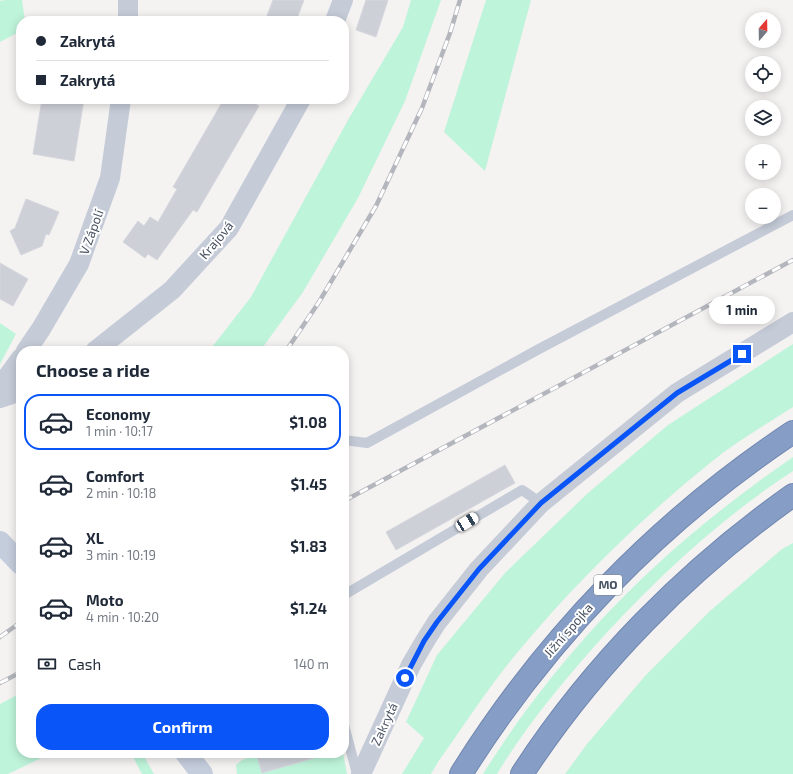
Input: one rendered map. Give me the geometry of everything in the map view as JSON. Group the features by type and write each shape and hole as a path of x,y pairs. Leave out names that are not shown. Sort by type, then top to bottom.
{"highway":[{"name":"Jižní spojka","path":"460,774 508,702 544,656 582,612 622,570 716,487 793,432"},
{"path":"522,774 566,712 602,668 640,626 681,586 726,546 793,495"}],"street":[{"path":"128,0 128,16"},
{"path":"337,16 343,0"},
{"name":"V Zápolí","path":"29,346 79,264 110,178 120,104"},
{"name":"Krajová","path":"101,346 172,290 229,228 297,104"},
{"name":"Zakrytá","path":"361,774 411,665 424,641 437,622 479,569 541,503 677,393 793,322"},
{"path":"0,387 16,365"},
{"path":"0,398 16,393"},
{"path":"3,545 16,559"},
{"path":"190,758 202,774"}],"lane":[{"path":"349,441 367,443 546,345 793,215"},
{"path":"349,592 522,490 541,503"},
{"path":"349,744 357,774"}],"green space":[{"path":"22,0 24,16 16,16 16,34 0,42 0,1"},
{"path":"411,0 441,0 405,101 358,198 303,292 264,346 213,346 251,297 348,120 403,27"},
{"path":"486,0 531,0 485,171 444,132"},
{"path":"0,323 16,334 0,364"},
{"path":"793,344 793,407 720,455 635,528 588,574 543,622 478,704 431,774 402,774 424,738 406,722 437,655 505,573 588,493 668,425"},
{"path":"793,457 793,471 738,510 712,531 638,600 592,649 554,694 518,741 497,774 483,774 527,709 576,648 602,619 658,564 700,527 739,496"},
{"path":"793,543 793,774 565,774 587,744 645,676 710,611 782,549"},
{"path":"16,696 16,758 42,758 8,774 0,774 0,704"},
{"path":"134,758 145,758 154,774 142,774"},
{"path":"247,758 258,758 262,773 314,758 344,758 347,774 237,774 236,765"}],"building":[{"path":"273,0 304,0 298,16 267,16"},
{"path":"366,0 388,0 376,37 356,30"},
{"path":"41,104 83,104 74,161 33,154"},
{"path":"221,104 256,104 259,106 197,212 193,210 157,260 148,254 145,258 123,242 138,221 144,226 150,217 158,222 177,189 173,187"},
{"path":"26,199 59,212 49,235 46,234 42,246 21,255 10,231 15,228"},
{"path":"0,263 28,279 13,306 0,299"},
{"path":"505,465 515,483 396,550 386,532"},
{"path":"258,758 314,758 262,773"}],"railway":[{"path":"289,346 319,302 376,206 422,108 450,33 460,0"},
{"path":"349,498 793,260"},
{"path":"0,637 16,626"},
{"path":"0,683 16,675"}],"route":[{"path":"405,678 424,641 437,622 479,569 541,503 677,393 742,354"}]}
